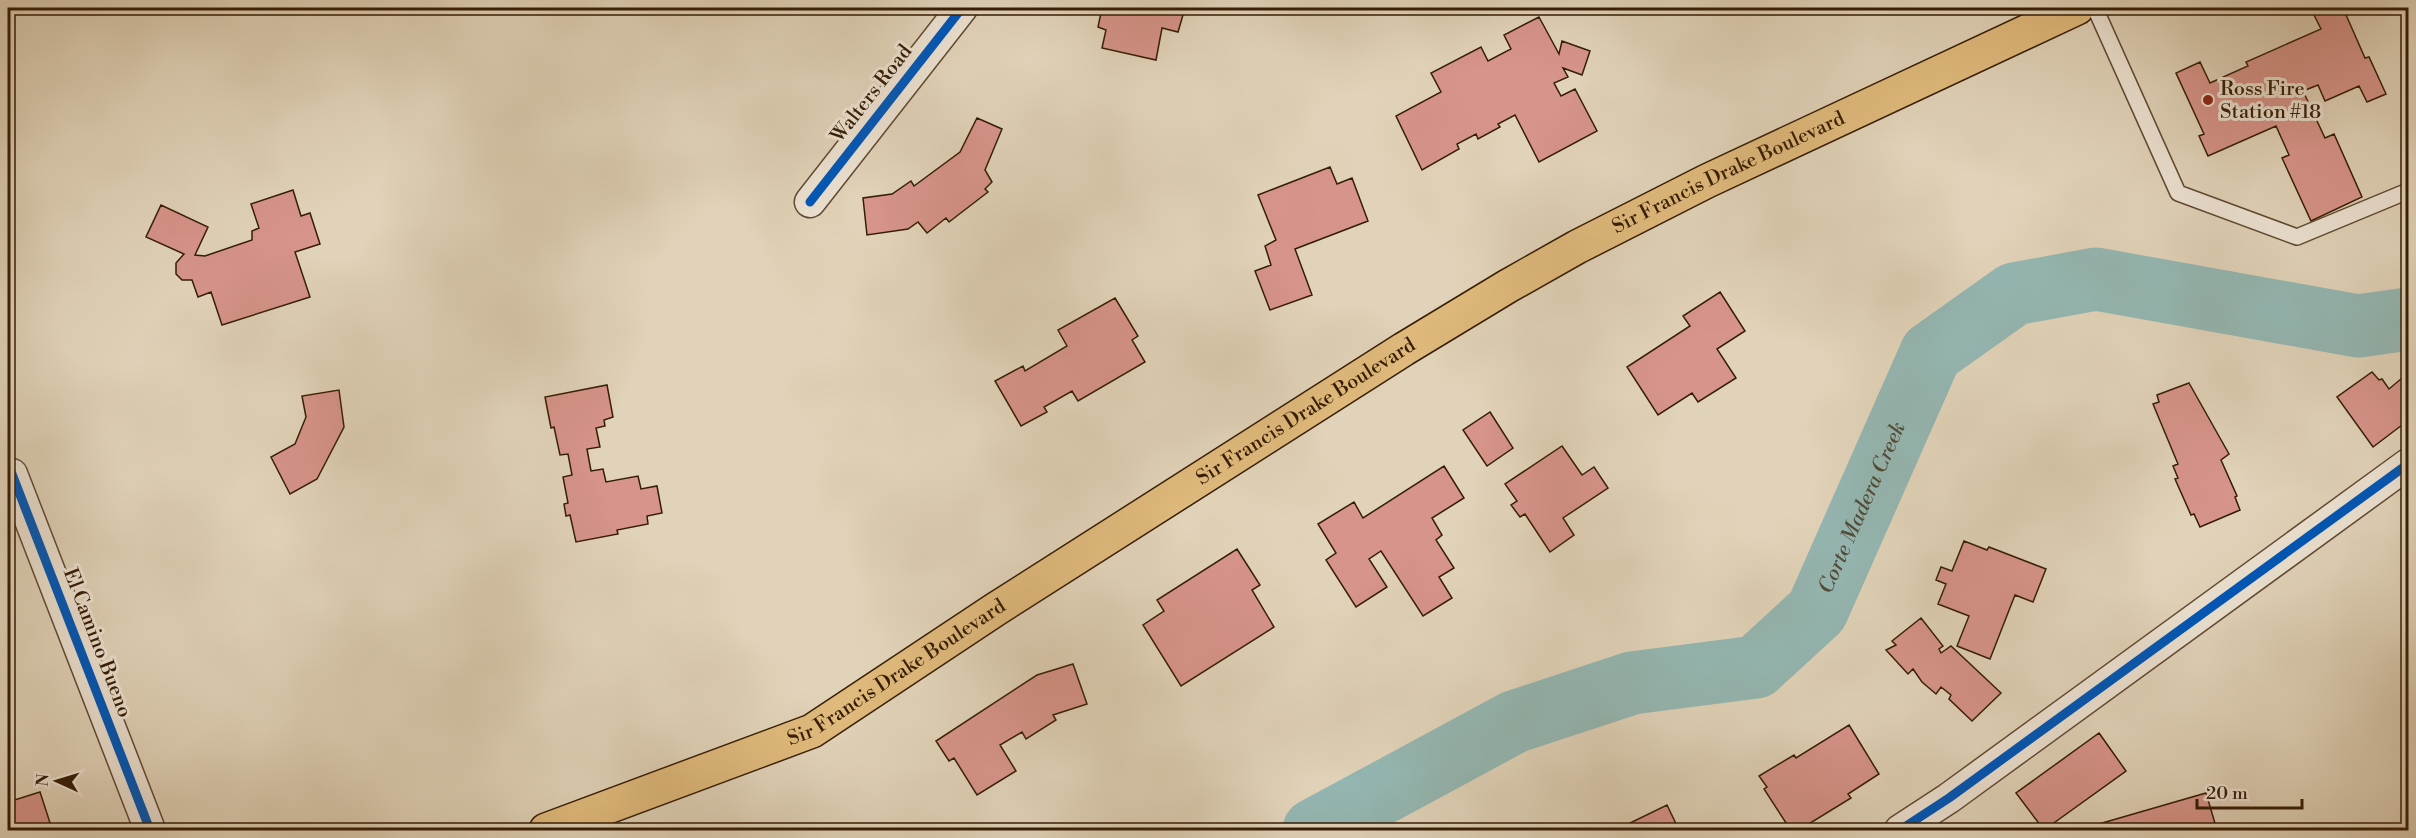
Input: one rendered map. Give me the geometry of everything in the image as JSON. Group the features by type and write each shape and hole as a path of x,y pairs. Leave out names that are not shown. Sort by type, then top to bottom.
{"main road":[{"name":"Sir Francis Drake Boulevard","path":"546,831 812,731 1025,591 1404,349 1508,286 1577,247 1697,186 2077,8"}],"street":[{"name":"Walters Road","path":"810,202 962,8"},
{"path":"1900,831 1969,784 2409,464"},
{"name":"El Camino Bueno","path":"8,474 12,474 150,831"}],"lane":[{"path":"2095,8 2178,193 2297,237 2409,191"}],"building":[{"path":"1102,8 1185,8 1178,32 1162,28 1156,60 1102,48 1106,30 1098,27"},
{"path":"2320,8 2343,8 2365,58 2369,57 2386,94 2367,102 2359,86 2325,101 2318,85 2303,91 2325,138 2334,134 2362,197 2311,221 2282,158 2289,155 2276,126 2208,156 2199,136 2204,134 2176,73 2200,62 2210,83 2248,66 2246,62 2321,29 2312,11"},
{"path":"1539,17 1559,54 1562,41 1590,51 1582,75 1563,68 1568,77 1554,83 1561,96 1575,89 1597,131 1539,162 1515,115 1498,124 1500,127 1478,139 1476,134 1457,144 1459,149 1422,170 1396,116 1441,92 1431,73 1481,47 1488,61 1511,49 1504,35"},
{"path":"977,118 1002,129 985,170 992,182 985,189 988,192 949,222 946,218 927,233 918,222 908,229 867,235 863,198 892,194 911,181 914,186 960,152"},
{"path":"1330,167 1337,184 1352,178 1368,221 1295,249 1312,295 1270,310 1255,271 1271,265 1265,246 1276,240 1258,195"},
{"path":"293,190 301,216 310,213 320,244 295,252 310,297 222,325 211,292 198,297 192,280 182,280 176,274 176,263 184,254 146,237 161,205 208,227 195,255 205,256 252,240 252,231 259,228 251,204"},
{"path":"1720,292 1745,331 1717,349 1736,378 1698,402 1692,393 1658,415 1627,367 1690,326 1683,316"},
{"path":"1115,298 1138,336 1132,340 1145,362 1078,401 1072,391 1044,407 1047,412 1021,426 995,381 1023,366 1025,371 1067,346 1058,330"},
{"path":"2372,372 2379,380 2382,379 2389,389 2408,373 2408,425 2406,422 2373,447 2337,397"},
{"path":"2189,383 2229,454 2221,460 2237,496 2235,497 2240,510 2200,527 2194,514 2191,515 2175,479 2178,478 2173,466 2178,464 2153,404 2159,402 2157,395"},
{"path":"607,385 613,417 604,420 605,426 596,428 600,447 587,449 591,471 603,469 606,482 638,476 641,489 657,486 662,513 647,516 648,524 617,530 618,534 576,542 570,515 566,516 564,504 568,503 563,477 572,475 568,454 560,455 554,427 551,428 545,397"},
{"path":"339,390 344,427 317,479 290,494 271,457 295,444 306,417 302,396"},
{"path":"1490,412 1513,448 1487,466 1463,430"},
{"path":"1562,446 1582,475 1594,467 1608,488 1563,518 1574,535 1550,552 1525,514 1520,517 1511,505 1517,501 1505,484"},
{"path":"1444,466 1464,498 1432,518 1442,535 1436,540 1454,568 1439,577 1452,598 1423,616 1381,551 1369,559 1387,587 1356,607 1326,560 1336,553 1318,524 1354,502 1363,518"},
{"path":"1964,541 1987,550 1989,547 2046,569 2033,602 2015,595 1990,659 1957,646 1969,616 1938,604 1946,584 1936,580 1941,567 1952,571"},
{"path":"1237,549 1260,585 1252,590 1274,627 1181,686 1143,625 1164,611 1157,600"},
{"path":"1921,618 1943,646 1939,649 1941,653 1951,646 2001,693 1972,721 1949,699 1951,695 1941,687 1936,694 1922,682 1913,669 1908,674 1886,650 1896,645 1892,641"},
{"path":"1073,664 1087,704 1053,715 1056,720 1026,739 1022,732 1000,745 1016,771 977,795 954,758 949,761 936,741 1037,675"},
{"path":"1849,725 1879,774 1848,794 1851,798 1799,830 1790,829 1764,789 1767,787 1759,776 1794,755 1796,758"},
{"path":"2099,733 2126,771 2044,830 2016,793"},
{"path":"40,792 52,829 8,830 8,802"},
{"path":"2206,793 2217,830 2078,830"},
{"path":"1667,805 1679,830 1623,830 1622,827"}],"waterway":[{"name":"Corte Madera Creek","path":"1314,830 1514,722 1632,683 1756,667 1817,611 1931,353 2014,294 2096,279 2358,326 2408,319"}],"cycle path":[{"path":"810,202 962,8"},
{"path":"1900,830 1949,798 2408,464"},
{"path":"8,474 12,474 150,830"}],"place":[{"name":"Ross Fire Station #18","path":"2208,100"}]}
